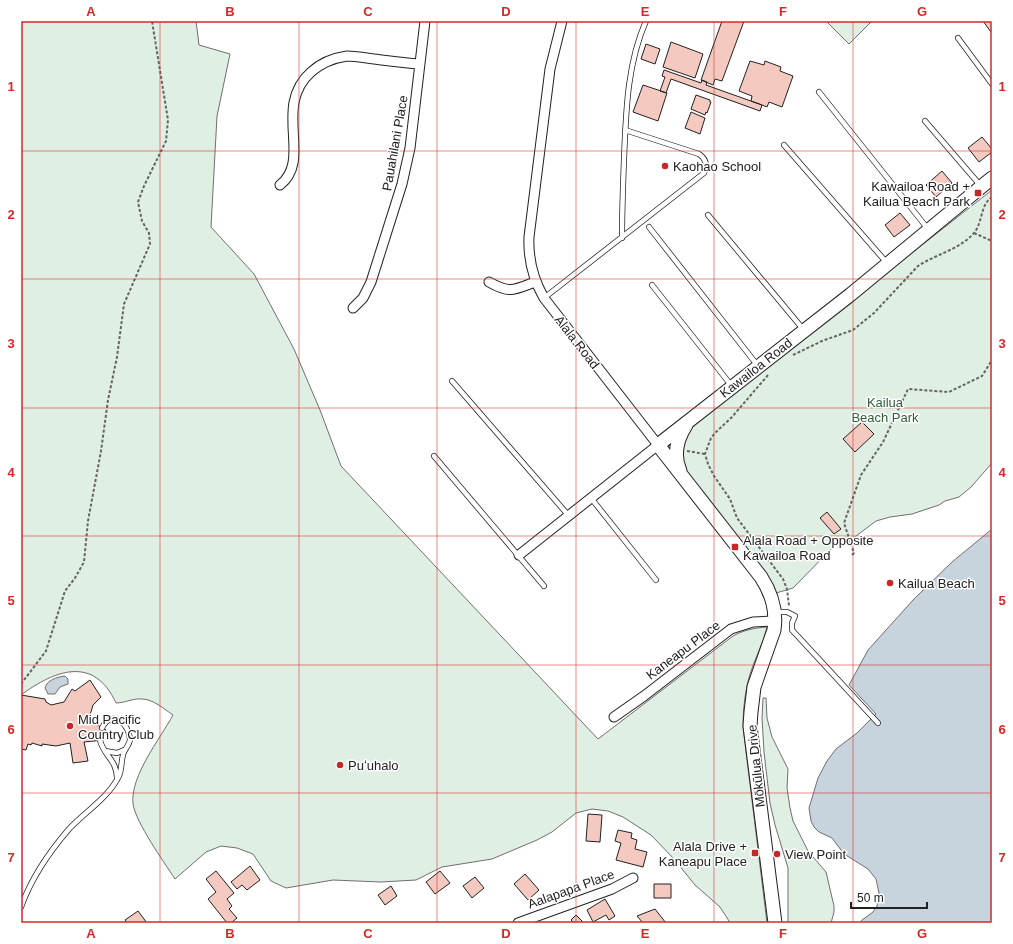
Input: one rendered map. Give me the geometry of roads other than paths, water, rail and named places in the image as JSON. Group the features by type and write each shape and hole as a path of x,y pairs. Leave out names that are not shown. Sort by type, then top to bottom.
{"street":[{"name":"Pauahilani Place","path":"353,308 363,298 371,282 399,196 410,148 425,21"},
{"name":"Alala Road","path":"562,21 550,69 529,237 530,265 535,282 544,298 761,577 770,594 775,617"},
{"path":"280,185 288,177 294,162 292,116 295,97 303,80 316,67 332,59 349,56 420,64"},
{"name":"Kawailoa Road","path":"519,555 804,331 992,178"},
{"path":"489,282 509,290 535,282"},
{"path":"682,476 677,462 676,450 681,433 689,422"},
{"name":"Kaneapu Place","path":"614,717 644,696 731,629 775,617"},
{"name":"Mōkūlua Drive","path":"775,617 772,639 754,687 750,726 775,923"},
{"name":"Aalapapa Place","path":"518,923 612,889 633,878"}],"lane":[{"path":"622,238 625,130 631,73 638,43 646,21"},
{"path":"958,38 992,84"},
{"path":"818,92 929,230"},
{"path":"925,121 981,187"},
{"path":"544,298 700,178 704,173 706,167 705,159 699,154 625,130"},
{"path":"784,145 888,264"},
{"path":"708,215 804,331"},
{"path":"649,227 758,366"},
{"path":"652,284 732,387"},
{"path":"452,381 569,516"},
{"path":"434,456 544,586"},
{"path":"591,498 656,580"},
{"path":"775,617 789,612 795,616 792,623 792,630 878,723"},
{"path":"21,907 33,881 58,844 70,829 109,791 117,780 121,771 122,757 129,744 130,738 124,723 120,721 112,719 106,722 102,728"},
{"path":"100,740 105,751 115,765 117,780"},
{"path":"105,751 117,753 125,750"}],"place":[{"name":"Kaohao School","path":"665,166"},
{"name":"Kawailoa Road + Kailua Beach Park","path":"978,193"},
{"name":"Alala Road + Opposite Kawailoa Road","path":"735,547"},
{"name":"Kailua Beach","path":"890,583"},
{"name":"Mid Pacific Country Club","path":"70,726"},
{"name":"Puʻuhalo","path":"340,765"},
{"name":"Alala Drive + Kaneapu Place","path":"755,853"},
{"name":"View Point","path":"777,854"}],"park label":[{"name":"Kailua Beach Park","path":"885,410"}]}
